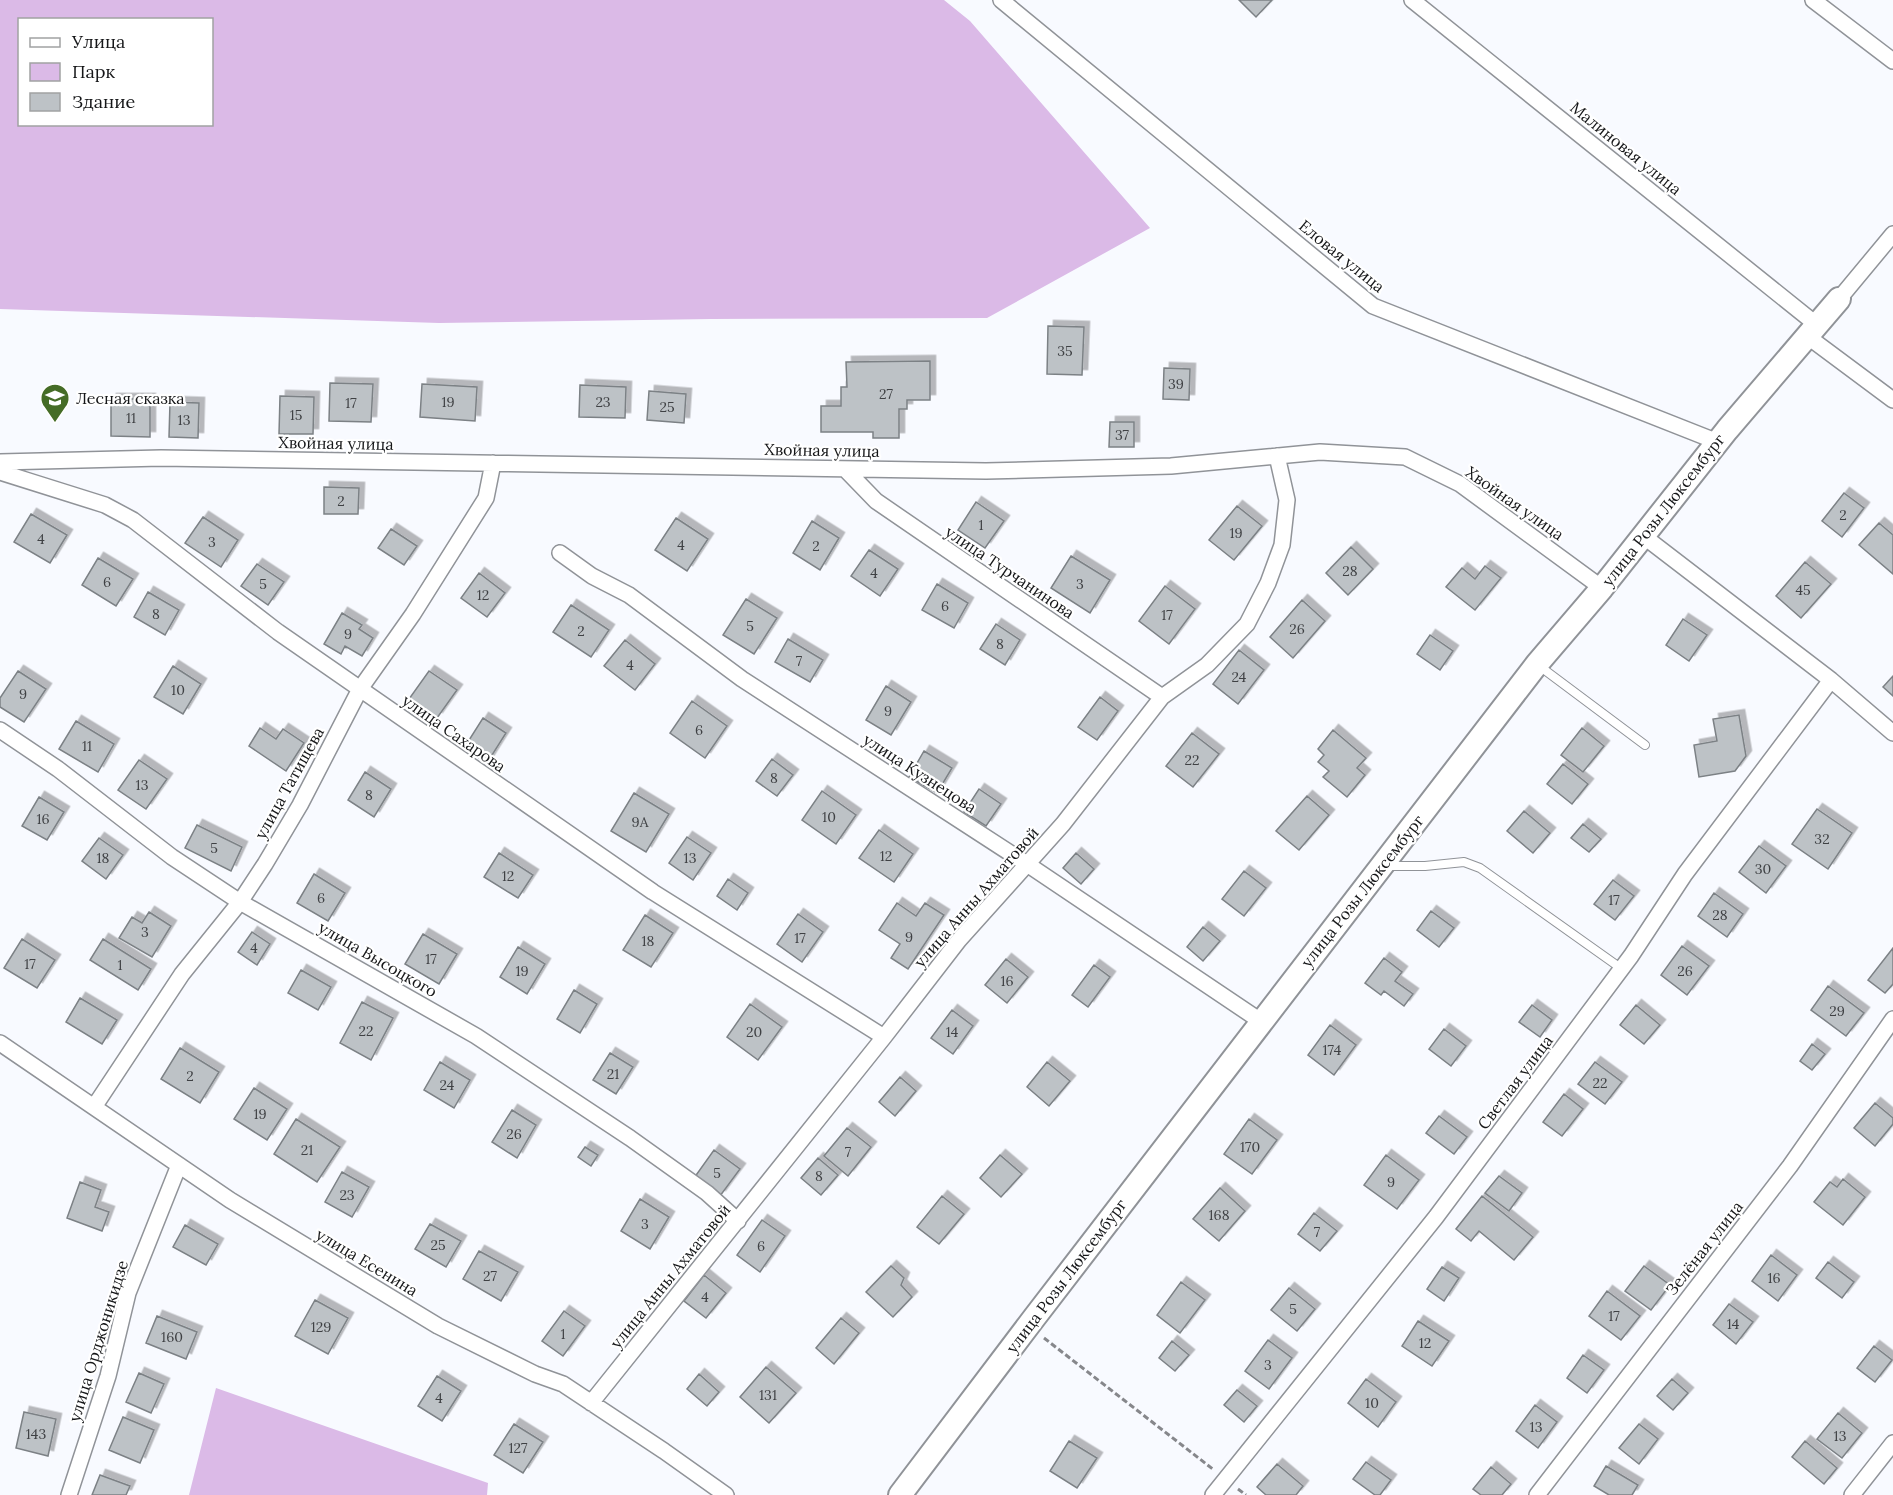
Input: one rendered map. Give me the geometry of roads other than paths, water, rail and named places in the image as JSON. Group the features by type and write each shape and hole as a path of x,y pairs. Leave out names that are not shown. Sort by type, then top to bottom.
{"street":[{"name":"Еловая улица","path":"1001,0 1373,306 1718,442"},
{"name":"Малиновая улица","path":"1413,0 1812,330 1893,400"},
{"path":"1813,0 1893,62"},
{"path":"1839,299 1893,234"},
{"name":"улица Розы Люксембург","path":"900,1495 1536,664 1602,588 1718,442 1839,299"},
{"name":"Хвойная улица","path":"0,462 161,458 986,471 1171,466 1320,452 1405,457 1460,484 1602,588"},
{"name":"улица Анны Ахматовой","path":"591,1403 738,1221 959,940 1063,824 1162,697 1207,665 1247,624 1268,583 1282,545 1287,500 1277,456"},
{"name":"улица Татищева","path":"94,1107 182,974 240,902 300,805 360,689 413,614 486,498 493,463"},
{"name":"улица Турчанинова","path":"845,469 876,501 1162,697"},
{"name":"улица Сахарова","path":"0,472 105,505 133,520 278,632 653,892 884,1036"},
{"path":"1642,535 1831,680 1893,733"},
{"name":"улица Кузнецова","path":"560,553 592,576 629,595 742,679 1027,864 1262,1022"},
{"name":"Светлая улица","path":"1213,1495 1436,1217 1622,969 1685,874 1831,680"},
{"name":"улица Высоцкого","path":"0,730 58,769 172,857 240,902 476,1036 630,1138 707,1193 738,1221"},
{"name":"Зелёная улица","path":"1537,1495 1790,1166 1893,1019"},
{"name":"улица Есенина","path":"0,1043 230,1200 438,1326 535,1374 563,1384 726,1495"},
{"name":"улица Орджоникидзе","path":"69,1495 108,1376 128,1293 179,1165"},
{"path":"1852,1495 1893,1443"}],"lane":[{"path":"1536,664 1646,745"},
{"path":"1382,866 1425,866 1464,862 1480,867 1622,969"}],"place":[{"name":"Лесная сказка","path":"55,424"}]}
